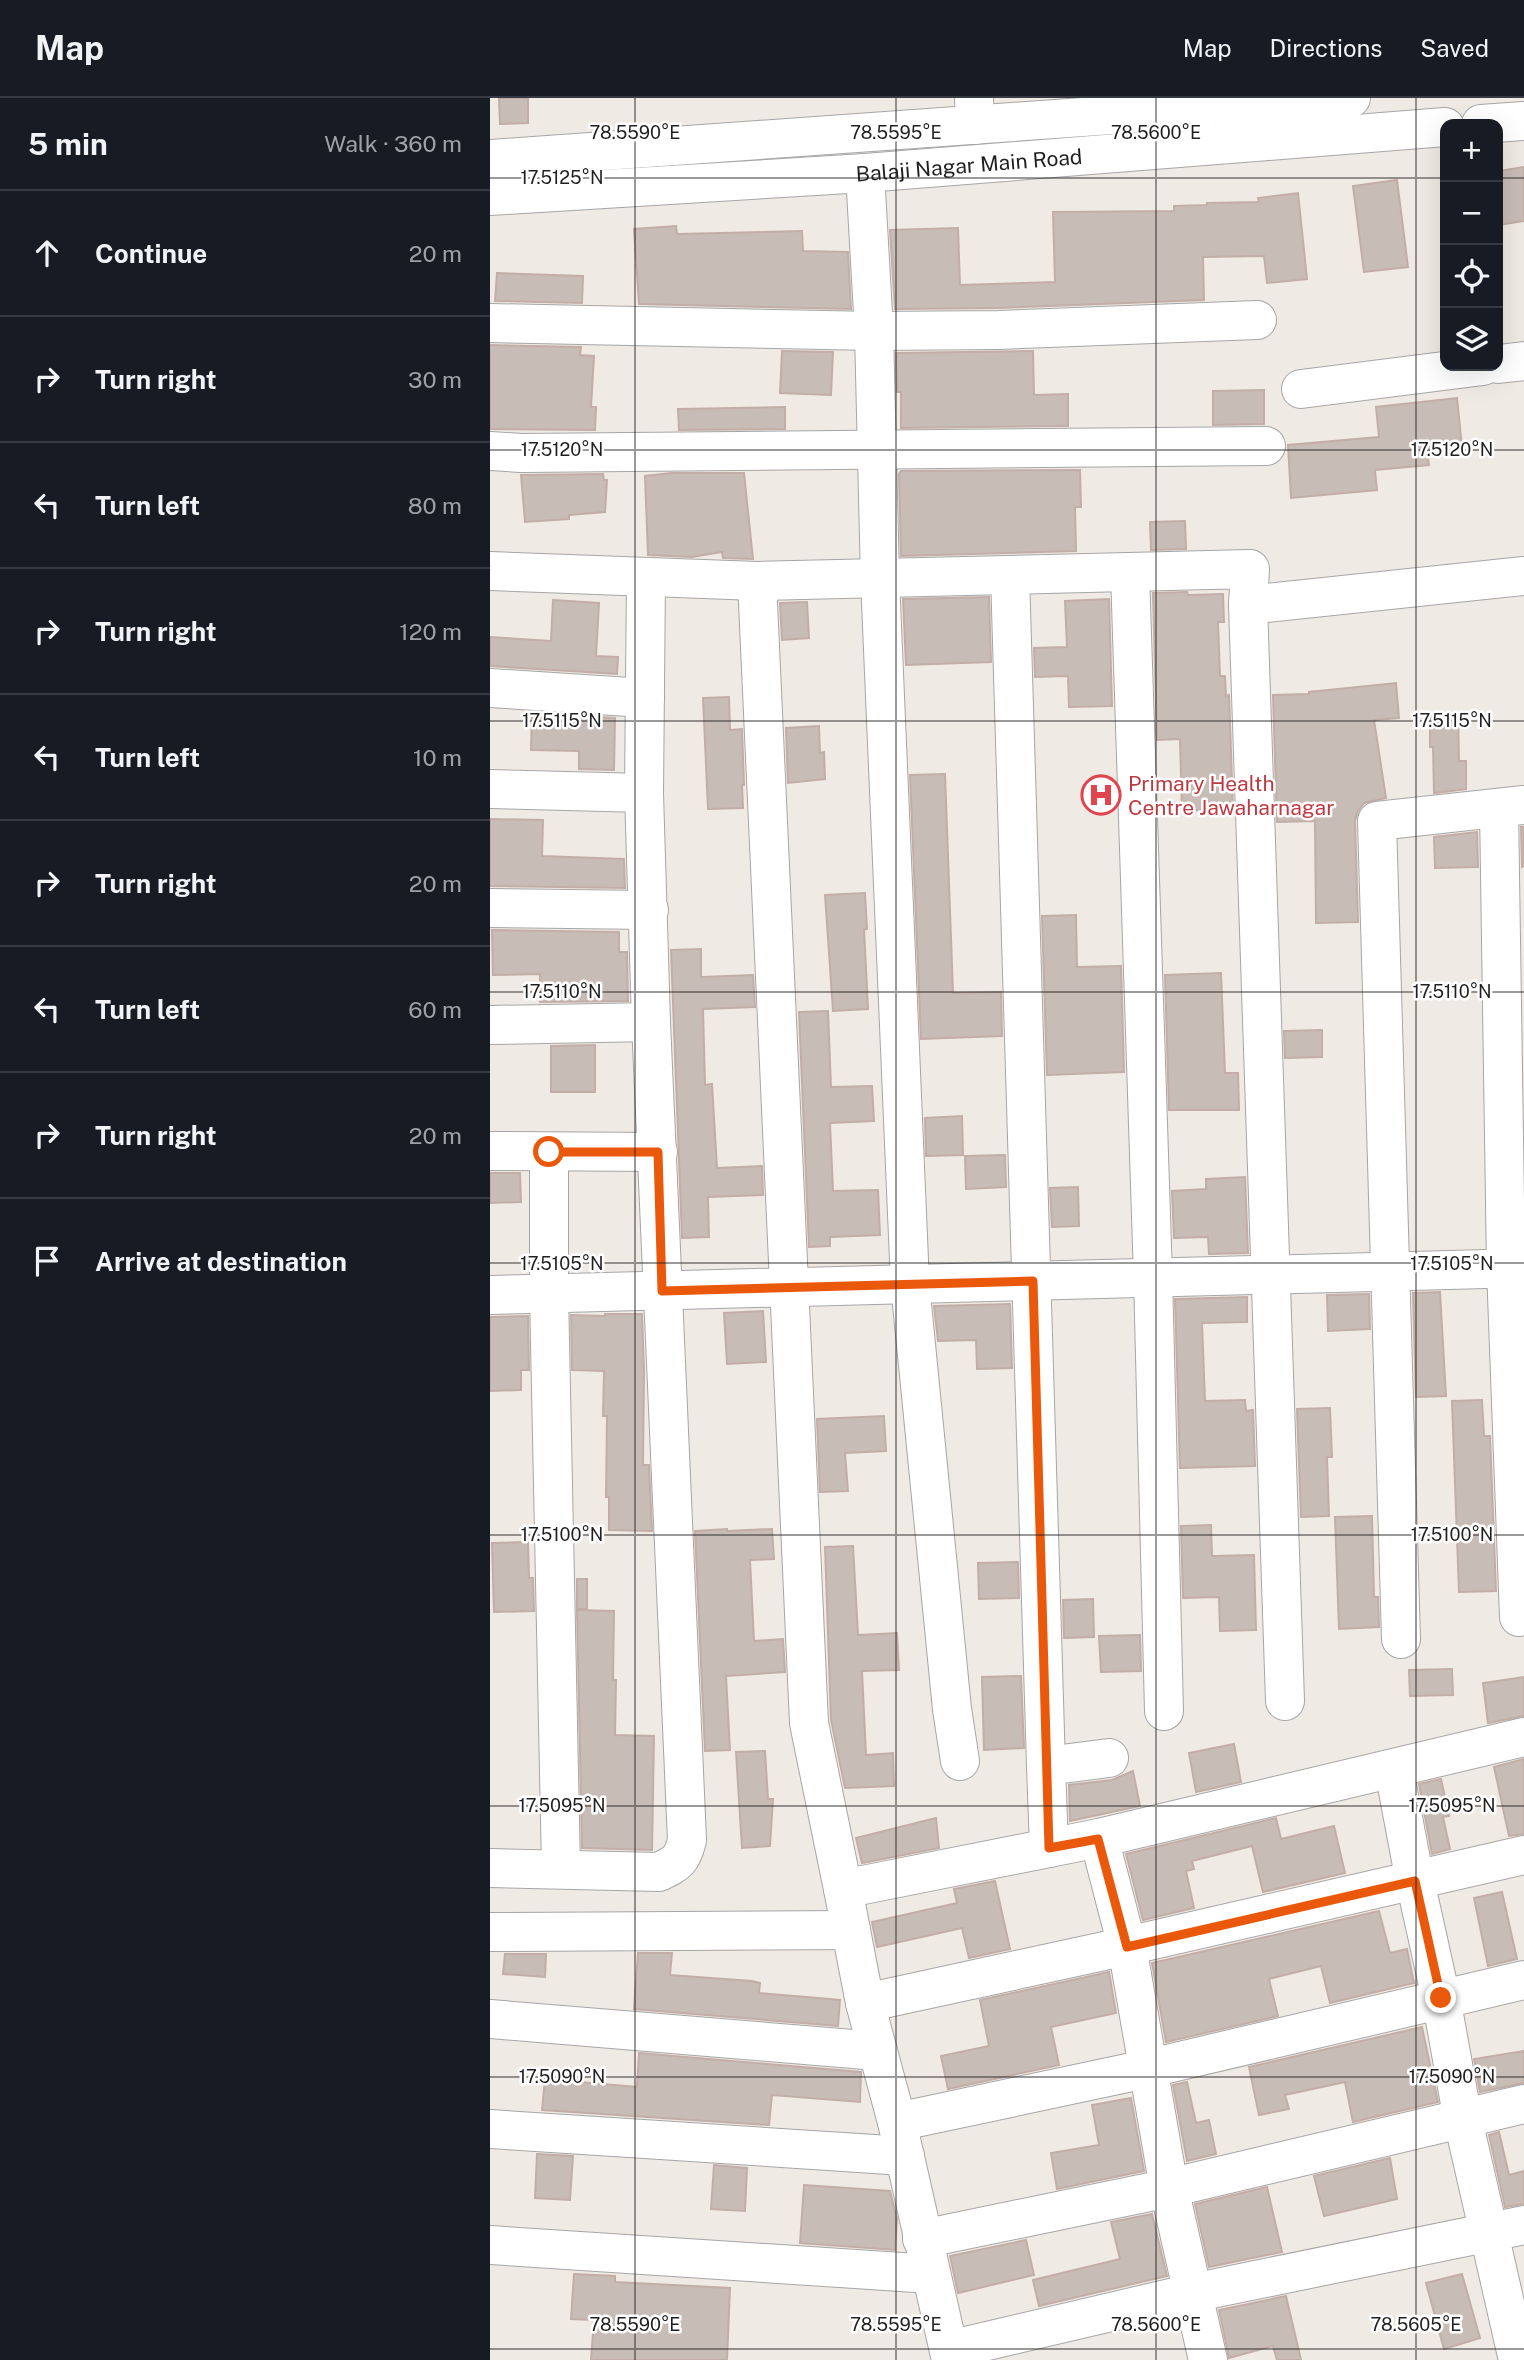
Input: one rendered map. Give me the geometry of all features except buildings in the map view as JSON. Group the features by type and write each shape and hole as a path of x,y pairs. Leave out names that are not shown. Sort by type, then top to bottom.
{"street":[{"path":"490,159 974,111 1350,98"},
{"path":"1503,122 1524,121"},
{"name":"Balaji Nagar Main Road","path":"490,196 865,173 1440,127"},
{"path":"865,173 874,331 880,579 910,1284 952,1709 960,1761"},
{"path":"490,323 874,331 998,330 1257,320"},
{"path":"1503,363 1524,360"},
{"path":"1301,389 1443,371"},
{"path":"490,450 534,453 1266,446"},
{"path":"490,571 757,581 1250,569 1248,605 1285,1701"},
{"path":"1130,573 1164,1711"},
{"path":"1010,575 1049,1848"},
{"path":"1248,605 1524,576"},
{"path":"490,1868 659,1872 678,1862 684,1853 687,1840 643,793 646,578"},
{"path":"757,581 809,1723 865,2003 901,2139 950,2355 1192,2293 1506,2230"},
{"path":"490,688 645,698"},
{"path":"490,789 643,793"},
{"path":"1401,1639 1377,821 1511,806 1519,1617"},
{"path":"490,908 649,910"},
{"path":"490,1024 651,1022"},
{"path":"490,1151 658,1152"},
{"path":"549,1152 549,1294 561,1868"},
{"path":"490,1295 1515,1268"},
{"path":"843,1889 1098,1839 1524,1737"},
{"path":"1046,1766 1109,1758"},
{"path":"1394,1770 1463,2120 1506,2230 1518,2360"},
{"path":"1098,1839 1127,1947 1169,2188 1208,2360"},
{"path":"865,2003 1127,1947 1524,1856"},
{"path":"490,1932 851,1930"},
{"path":"490,2129 901,2139 1146,2068 1524,1980"},
{"path":"490,2019 877,2051"},
{"path":"490,2245 927,2256 1169,2188 1524,2104"}],"place":[{"name":"Primary Health Centre Jawaharnagar","path":"1101,795"}],"route":[{"path":"549,1152 658,1152 662,1291 1033,1281 1049,1848 1098,1839 1127,1947 1415,1881 1441,1998"}]}
